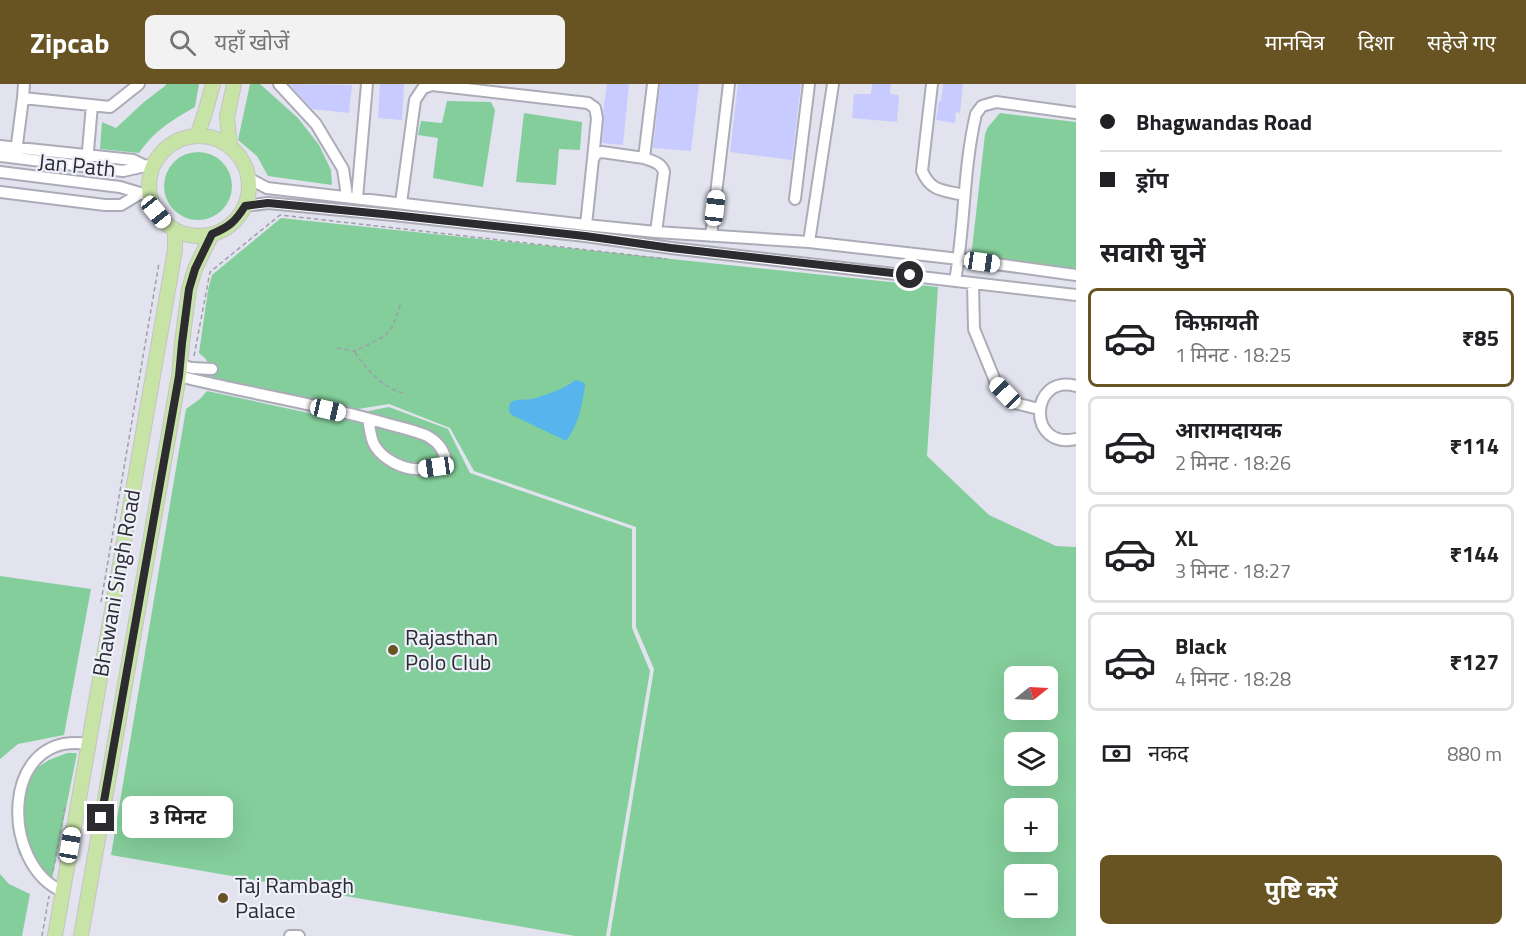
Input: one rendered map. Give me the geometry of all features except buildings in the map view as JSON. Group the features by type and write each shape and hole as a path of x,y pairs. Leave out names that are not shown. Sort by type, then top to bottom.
{"main road":[{"path":"197,136 213,84"},
{"path":"230,147 227,117 234,84"},
{"path":"197,136 215,139 230,147 237,154 245,166 249,191 245,206 236,220 226,228 199,236 187,235 165,223 146,195 150,179 150,165 172,144 197,136"},
{"name":"Bhawani Singh Road","path":"55,936 56,889 87,744 176,250 175,230"},
{"path":"81,936 184,370 189,289 195,269 212,234"}],"street":[{"path":"0,146 16,153 24,84"},
{"path":"23,98 110,107 139,84"},
{"path":"279,84 316,124 343,169 352,197"},
{"path":"352,197 367,84"},
{"path":"644,158 653,84"},
{"path":"711,236 729,84"},
{"path":"795,199 809,84"},
{"path":"809,242 833,84"},
{"path":"932,84 922,171 926,180 936,189 964,195"},
{"path":"401,203 415,100 423,88 432,85 588,103 596,108 597,118 586,225"},
{"path":"955,281 964,195 976,114 982,106 996,102 1076,112"},
{"path":"87,161 92,105"},
{"path":"593,159 597,153 602,152 644,158 659,164 664,172 656,232"},
{"name":"Jan Path","path":"0,156 16,153 87,161 123,171 150,165"},
{"name":"Jan Path","path":"0,172 120,187 146,195"},
{"path":"248,178 267,188 656,232 809,242 1076,275"},
{"path":"0,192 105,206 121,205 146,195"},
{"path":"245,206 268,203 427,219 1076,295"},
{"path":"973,283 974,329 996,383 1015,403 1039,409"},
{"path":"184,370 212,369"},
{"path":"184,370 211,385 368,419 428,436 439,445 445,454 446,463 417,470 404,467 386,458 375,446 368,419"},
{"path":"1076,386 1055,387 1047,393 1039,409 1043,427 1049,434 1065,441 1076,439"},
{"path":"13,777 34,755 48,748 76,742 87,744"},
{"path":"27,874 40,884 56,889"},
{"path":"290,936 299,936"}],"path":[{"path":"184,370 210,272 280,215 672,259"},
{"path":"100,605 159,263"},
{"path":"337,348 355,351 385,336 393,326 401,303"},
{"path":"355,351 363,364 383,385 405,394"},
{"path":"42,936 56,889 66,798"}],"green space":[{"path":"166,84 199,84 195,107 164,127 139,153 100,149 102,122 116,128"},
{"path":"250,84 260,84 298,118 319,145 331,170 332,185 268,176 257,156 238,140"},
{"path":"447,101 491,102 495,110 483,187 433,178 438,138 418,135 421,121 442,123"},
{"path":"524,113 582,122 580,150 559,149 556,185 516,182"},
{"path":"1000,113 1076,122 1076,269 971,258 985,134"},
{"path":"205,152 217,158 226,167 232,179 230,199 222,210 205,220 191,220 174,210 166,199 164,179 174,162 185,154"},
{"path":"281,218 938,287 927,456 989,515 1056,546 1076,547 1076,936 610,936 654,669 636,627 636,527 474,471 450,428 389,404 358,409 211,377 213,371 199,353 212,275"},
{"name":"Rajasthan Polo Club","path":"207,391 332,418 389,407 448,429 470,473 632,529 632,628 650,671 606,936 575,936 111,855 186,409"},
{"path":"0,576 91,589 64,735 18,744 0,759"},
{"path":"67,753 77,753 52,879 31,867 19,854 12,826 15,800 34,770 49,760"},
{"path":"0,874 9,884 30,894 22,936 0,936"}],"water":[{"path":"576,380 585,385 584,393 577,421 566,441 510,414 511,402 543,396"}],"place":[{"name":"Rajasthan Polo Club","path":"393,650"},
{"name":"Taj Rambagh Palace","path":"223,898"}],"route":[{"path":"101,818 179,376 189,289 200,257 212,234 226,228 236,220 245,206 268,203 393,215 910,275"}]}
